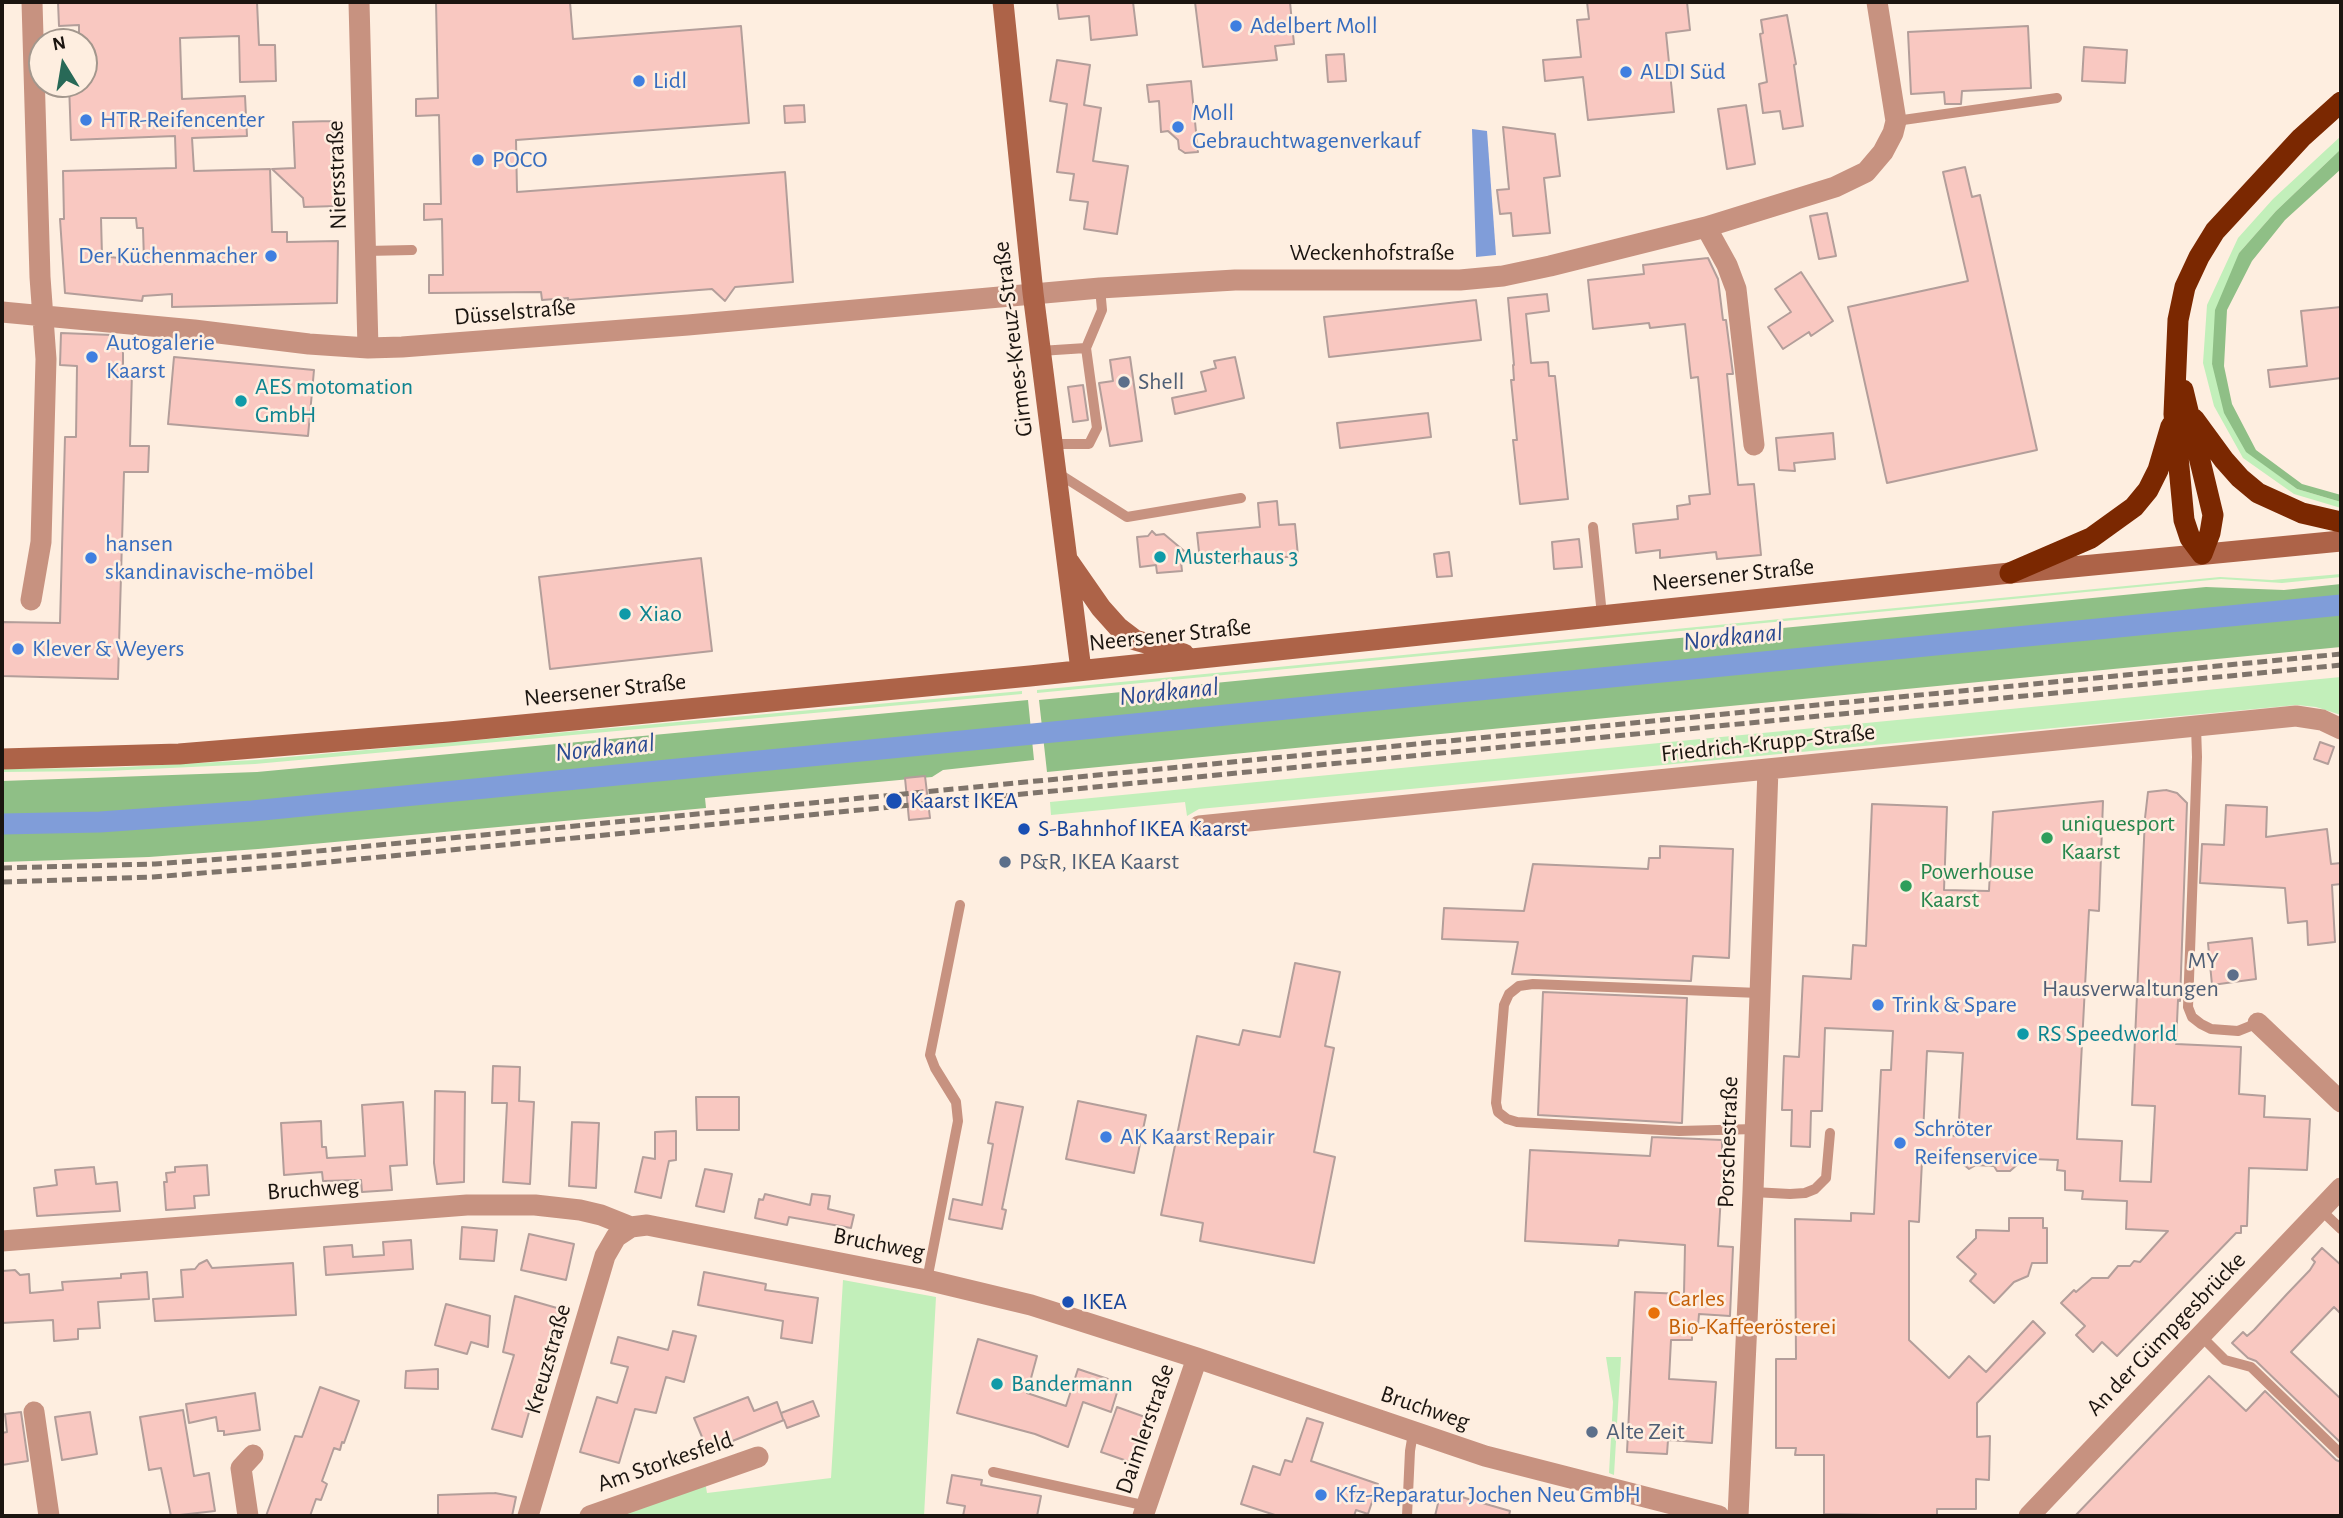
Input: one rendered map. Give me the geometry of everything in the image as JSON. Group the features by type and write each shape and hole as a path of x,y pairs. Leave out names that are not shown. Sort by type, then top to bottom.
{"highway":[{"path":"2202,554 2190,538 2184,520 2177,362 2178,320 2185,287 2215,230 2301,138 2341,102"},
{"path":"2181,413 2240,478 2258,493 2302,513 2341,522"},
{"path":"2181,413 2213,515 2202,554"},
{"path":"2010,573 2091,538 2134,507 2148,490 2158,470 2181,413"}],"main road":[{"name":"Girmes-Kreuz-Straße","path":"1003,2 1033,293 1081,670"},
{"name":"Neersener Straße","path":"2,759 107,758 463,731 2341,541"},
{"path":"1067,559 1101,608 1118,627 1135,640 1199,658"}],"street":[{"path":"31,600 41,542 46,359 40,277 32,2"},
{"name":"Niersstraße","path":"359,2 368,348"},
{"path":"1877,2 1896,121"},
{"name":"Weckenhofstraße","path":"1033,293 1235,280 1481,278 1550,266 1706,226 1835,187 1866,172 1883,152 1896,121"},
{"path":"1706,226 1727,265 1736,289 1754,445"},
{"name":"Düsselstraße","path":"2,312 368,348 688,325 1033,293"},
{"name":"Friedrich-Krupp-Straße","path":"1199,825 2308,716 2341,729"},
{"name":"Porschestraße","path":"1738,1516 1768,769"},
{"path":"2258,1023 2341,1102"},
{"name":"An der Gümpgesbrücke","path":"2029,1516 2341,1188"},
{"name":"Bruchweg","path":"2,1241 467,1205 559,1207 601,1215 631,1227 647,1225 927,1280 1031,1305 1197,1357 1485,1456 1719,1516"},
{"name":"Kreuzstraße","path":"528,1516 606,1256 616,1237 631,1227"},
{"name":"Daimlerstraße","path":"1145,1511 1197,1357"},
{"path":"34,1412 49,1516"},
{"path":"248,1516 241,1468 253,1455"},
{"name":"Am Storkesfeld","path":"590,1516 758,1457"}],"lane":[{"path":"1896,121 2057,98"},
{"path":"366,251 412,250"},
{"path":"1052,444 1089,444 1097,428 1086,348 1102,310 1100,288"},
{"path":"1040,351 1086,348"},
{"path":"1056,472 1127,517 1241,498"},
{"path":"1594,527 1602,615"},
{"path":"2196,726 2188,1007 2192,1017 2211,1029 2238,1031 2258,1023"},
{"path":"927,1280 958,1121 956,1102 934,1068 930,1055 960,905"},
{"path":"1755,1129 1679,1131 1517,1122 1498,1112 1496,1103 1504,1005 1509,994 1519,986 1532,984 1759,993"},
{"path":"1753,1192 1790,1194 1815,1189 1826,1178 1830,1133"},
{"path":"2321,1210 2341,1229"},
{"path":"2201,1336 2225,1360 2251,1367 2341,1454"},
{"path":"1407,1516 1409,1451 1413,1433"},
{"path":"993,1472 1145,1511"}],"green space":[{"path":"2341,136 2341,149 2276,211 2239,253 2212,364 2246,451 2297,489 2341,502 2341,508 2294,494 2243,458 2214,406 2203,363 2207,305 2238,238 2273,199"},
{"path":"2341,149 2341,169 2285,220 2252,261 2227,310 2224,366 2232,404 2256,450 2302,484 2341,495 2341,502 2297,489 2246,452 2224,413 2212,364 2215,310 2239,253 2276,211"},
{"path":"2341,574 2341,577 2282,583 2221,579 1037,693 1037,690 2220,577 2272,580"},
{"path":"2341,584 2341,647 1047,772 1039,700 2206,587 2284,590"},
{"path":"2341,677 2341,715 2316,707 2297,705 1199,809 1187,816 1185,802 1051,815 1050,802"},
{"path":"1022,691 1022,694 255,764 106,771 2,772 2,769 106,768 255,760"},
{"path":"1028,700 1034,760 943,770 932,777 705,798 706,808 258,849 149,857 2,862 2,781 257,772"},
{"path":"843,1280 936,1297 924,1516 610,1516 705,1481 707,1493 831,1478"},
{"path":"1606,1357 1621,1357 1614,1475 1609,1473 1613,1402"}],"water":[{"path":"1472,129 1487,131 1496,255 1476,257"}],"building":[{"path":"58,2 257,2 259,45 275,45 276,81 240,82 239,36 180,38 182,99 245,96 247,136 192,138 194,171 270,169 272,232 287,232 287,242 338,241 337,303 172,307 172,294 143,296 142,301 65,293 60,219 64,219 63,171 176,168 175,136 71,140 70,98 98,98 98,28 79,28 79,25 59,26","holes":["101,218 136,218 137,228 143,228 144,261 102,256"]},
{"path":"436,2 570,2 573,39 741,26 749,123 516,140 517,192 785,172 793,282 735,287 725,301 712,289 568,300 542,300 541,292 429,293 429,275 443,275 442,219 424,220 424,204 441,204 439,115 416,116 416,99 438,98"},
{"path":"1057,2 1133,2 1137,35 1091,40 1089,16 1059,19"},
{"name":"Adelbert Moll","path":"1195,2 1290,2 1294,44 1275,46 1277,60 1203,67"},
{"name":"ALDI Süd","path":"1587,2 1687,2 1690,30 1666,33 1674,112 1588,120 1583,77 1545,81 1543,60 1581,57 1577,20 1589,19"},
{"path":"1787,15 1803,126 1783,129 1780,111 1763,113 1759,84 1767,82 1760,34 1763,33 1761,20"},
{"path":"2028,26 2031,88 1962,91 1961,104 1945,104 1944,92 1911,94 1908,32"},
{"path":"2084,47 2127,50 2125,83 2082,81"},
{"path":"1344,54 1346,81 1328,82 1326,55"},
{"path":"1057,60 1090,65 1084,105 1101,108 1093,161 1128,166 1117,234 1084,229 1088,202 1070,200 1074,174 1057,172 1067,104 1050,101"},
{"path":"1191,81 1198,152 1185,153 1179,149 1178,140 1168,131 1161,132 1159,101 1149,102 1147,85"},
{"path":"804,105 805,122 785,123 784,106"},
{"path":"1746,105 1755,164 1727,169 1718,109"},
{"path":"332,121 337,206 304,207 303,198 272,169 295,168 293,122"},
{"path":"1503,127 1555,134 1560,176 1544,178 1550,233 1513,236 1511,213 1500,214 1497,190 1509,189"},
{"path":"1965,167 1972,197 1980,195 2037,450 1887,483 1848,307 1968,281 1943,172"},
{"path":"1827,213 1836,256 1819,259 1810,216"},
{"path":"1708,258 1718,279 1723,320 1726,320 1733,374 1727,374 1738,485 1754,484 1761,555 1717,559 1716,552 1660,558 1660,550 1636,553 1633,524 1678,519 1677,506 1690,504 1689,496 1710,494 1698,377 1691,378 1685,324 1650,328 1649,323 1593,329 1588,280 1644,274 1643,265"},
{"path":"1801,272 1833,321 1811,336 1809,332 1783,349 1768,327 1791,312 1775,289"},
{"path":"1547,294 1549,311 1526,314 1531,363 1548,362 1549,376 1555,376 1568,499 1520,504 1513,440 1517,440 1511,380 1514,380 1514,365 1508,298"},
{"path":"1476,300 1481,340 1329,357 1324,317"},
{"path":"2341,307 2341,378 2270,387 2268,370 2307,366 2301,311"},
{"name":"hansen skandinavische-möbel","path":"61,333 112,335 111,348 123,348 123,371 132,372 130,446 149,446 148,472 124,472 118,679 2,676 2,622 60,623 65,437 76,437 77,366 60,365"},
{"name":"AES motomation GmbH","path":"174,357 314,370 308,436 168,424"},
{"path":"1130,357 1142,441 1110,446 1099,383 1113,381 1110,360"},
{"path":"1235,357 1244,398 1175,414 1172,398 1206,391 1201,372 1216,368 1214,361"},
{"path":"1083,385 1088,420 1073,422 1068,387"},
{"path":"1428,413 1431,437 1340,448 1337,423"},
{"path":"1833,433 1835,459 1794,463 1795,471 1779,470 1776,438"},
{"path":"1277,501 1279,525 1295,524 1298,556 1220,563 1220,559 1200,561 1197,533 1260,527 1258,503"},
{"name":"Musterhaus 3","path":"1152,531 1156,535 1164,534 1196,561 1181,562 1182,571 1157,573 1156,565 1140,567 1137,537 1148,536"},
{"path":"1579,539 1582,567 1554,569 1552,542"},
{"path":"1449,552 1452,576 1437,577 1434,554"},
{"name":"Xiao","path":"701,558 712,651 550,669 539,577"},
{"path":"2320,742 2334,747 2328,764 2314,759"},
{"path":"925,776 930,818 909,820 905,778"},
{"path":"2166,790 2177,793 2187,803 2176,1044 2241,1047 2239,1094 2265,1096 2264,1117 2310,1119 2307,1170 2249,1168 2247,1226 2241,1226 2241,1233 2236,1233 2117,1356 2102,1342 2093,1352 2076,1335 2085,1326 2061,1303 2092,1278 2108,1278 2118,1266 2130,1266 2134,1261 2140,1262 2168,1231 2126,1229 2127,1201 2082,1199 2083,1191 2065,1190 2065,1171 2057,1170 2058,1160 2032,1159 2028,1163 2019,1163 2010,1171 1997,1171 1994,1166 1976,1165 1969,1169 1963,1164 1922,1161 1919,1222 1909,1221 1909,1340 1949,1378 1969,1356 1986,1372 2033,1321 2045,1333 1977,1403 1977,1437 1990,1436 1989,1480 1976,1479 1976,1509 1937,1509 1937,1516 1824,1514 1824,1455 1795,1455 1796,1448 1776,1448 1776,1359 1796,1359 1795,1219 1851,1221 1851,1213 1874,1214 1881,1070 1891,1070 1893,1031 1825,1028 1822,1111 1811,1111 1810,1147 1791,1146 1792,1110 1782,1110 1784,1056 1799,1057 1803,976 1851,979 1853,945 1866,946 1872,804 1947,807 1944,890 1989,891 1993,812 2103,801 2099,911 2089,910 2077,1139 2122,1141 2120,1181 2151,1182 2155,1106 2132,1105 2148,792","holes":["1927,1051 1963,1053 1958,1136 1923,1134"]},
{"path":"2226,805 2267,807 2266,837 2327,829 2331,864 2341,863 2341,884 2332,885 2335,942 2308,945 2307,921 2288,923 2285,888 2200,883 2202,844 2224,845"},
{"path":"1660,846 1733,849 1729,958 1693,956 1691,981 1512,974 1518,942 1442,939 1444,908 1524,911 1533,864 1648,869 1649,858 1660,858"},
{"path":"2252,938 2256,979 2212,985 2208,943"},
{"path":"1295,963 1340,972 1325,1046 1334,1048 1314,1152 1335,1157 1314,1263 1200,1241 1203,1223 1161,1215 1197,1036 1239,1045 1243,1030 1280,1037"},
{"path":"1543,992 1687,998 1682,1123 1538,1115"},
{"path":"493,1066 520,1067 519,1101 534,1102 530,1184 503,1182 507,1103 492,1103"},
{"path":"435,1091 465,1092 464,1182 437,1184 434,1163"},
{"path":"696,1097 739,1097 739,1130 697,1130"},
{"name":"AK Kaarst Repair","path":"1078,1101 1146,1115 1134,1173 1066,1159"},
{"path":"403,1102 407,1165 390,1166 392,1190 362,1192 361,1180 323,1181 322,1172 284,1175 281,1123 321,1121 322,1147 326,1147 327,1158 365,1156 362,1105"},
{"path":"996,1102 1023,1107 1002,1209 1006,1210 1002,1229 949,1219 953,1199 982,1205 993,1144 988,1143"},
{"path":"572,1122 599,1123 596,1188 569,1186"},
{"path":"676,1131 676,1160 669,1161 661,1198 635,1192 643,1157 655,1159 655,1132"},
{"path":"1652,1137 1722,1140 1722,1153 1725,1153 1724,1194 1721,1194 1718,1246 1733,1247 1730,1316 1699,1314 1698,1326 1692,1325 1692,1340 1671,1340 1669,1379 1716,1382 1712,1443 1668,1440 1667,1454 1627,1452 1635,1292 1684,1294 1685,1245 1619,1240 1618,1246 1525,1241 1530,1150 1650,1156"},
{"path":"207,1165 209,1195 194,1196 195,1208 166,1210 166,1173 175,1172 175,1167"},
{"path":"94,1167 96,1184 117,1182 120,1211 37,1216 34,1188 57,1185 55,1170"},
{"path":"705,1169 732,1174 724,1212 696,1206"},
{"path":"765,1194 810,1205 812,1194 830,1196 828,1209 854,1215 851,1228 789,1217 787,1225 755,1218 759,1199 763,1200"},
{"path":"2009,1218 2043,1218 2043,1228 2047,1228 2047,1263 2032,1263 2028,1276 2014,1282 1994,1303 1970,1281 1976,1274 1957,1257 1976,1238 1976,1230 2009,1231"},
{"path":"462,1227 497,1230 494,1261 460,1259"},
{"path":"529,1234 574,1244 566,1280 521,1270"},
{"path":"411,1240 413,1269 326,1275 324,1247 352,1245 353,1257 384,1255 383,1242"},
{"path":"2322,1248 2341,1265 2341,1314 2334,1307 2291,1352 2341,1399 2341,1443 2256,1361 2248,1358 2232,1343 2243,1332 2247,1336 2254,1330 2310,1270 2315,1262 2312,1259"},
{"path":"207,1260 212,1268 293,1263 296,1315 155,1321 153,1299 183,1297 181,1270 195,1269"},
{"path":"15,1270 20,1275 29,1274 30,1293 63,1290 62,1282 121,1278 121,1274 147,1272 149,1299 98,1302 100,1328 78,1329 78,1339 54,1341 53,1320 2,1323 2,1271"},
{"path":"704,1272 766,1284 765,1290 818,1298 812,1343 781,1338 783,1321 698,1305"},
{"path":"515,1296 564,1310 548,1365 543,1363 522,1437 492,1429 514,1355 503,1352"},
{"path":"446,1304 490,1316 488,1347 471,1342 467,1354 435,1345"},
{"path":"673,1331 696,1336 684,1382 666,1377 656,1413 635,1409 619,1463 580,1452 597,1397 617,1403 628,1367 611,1363 618,1337 668,1350"},
{"path":"978,1339 1037,1356 1027,1393 1066,1406 1078,1369 1120,1383 1111,1412 1083,1402 1068,1447 1035,1434 957,1413"},
{"path":"438,1369 438,1389 405,1388 406,1371"},
{"path":"2209,1376 2246,1411 2265,1391 2341,1462 2341,1516 2075,1516"},
{"path":"320,1387 359,1401 344,1443 342,1442 340,1450 334,1448 322,1481 327,1484 321,1500 316,1499 310,1516 266,1516 295,1436 302,1437"},
{"path":"255,1393 260,1430 224,1435 224,1431 218,1431 216,1417 189,1423 186,1404"},
{"path":"748,1397 754,1411 777,1402 783,1419 781,1413 813,1401 819,1416 787,1428 784,1420 708,1451 694,1418"},
{"path":"1117,1407 1145,1417 1130,1462 1101,1452"},
{"path":"183,1410 194,1476 209,1473 215,1511 171,1516 161,1468 149,1470 140,1417"},
{"path":"21,1412 28,1461 2,1465 2,1433 7,1432 5,1414"},
{"path":"90,1412 97,1454 62,1460 55,1417"},
{"path":"1307,1418 1323,1423 1311,1461 1378,1484 1368,1514 1356,1510 1354,1516 1278,1516 1241,1504 1253,1466 1280,1475 1285,1460 1292,1462"},
{"path":"952,1475 982,1480 981,1485 1041,1496 1037,1516 963,1516 965,1506 947,1503"},
{"path":"1441,1491 1510,1511 1509,1516 1435,1516"},
{"path":"495,1493 516,1497 512,1516 438,1516 438,1495"}],"waterway":[{"name":"Nordkanal","path":"2,824 100,822 252,811 2341,605"}],"railway":[{"path":"2,868 155,864 287,854 2341,654"},
{"path":"2,882 153,877 288,866 2341,665"}],"place":[{"name":"Adelbert Moll","path":"1236,26"},
{"name":"ALDI Süd","path":"1626,72"},
{"name":"Lidl","path":"639,81"},
{"name":"HTR-Reifencenter","path":"86,120"},
{"name":"Moll Gebrauchtwagenverkauf","path":"1178,127"},
{"name":"POCO","path":"478,160"},
{"name":"Der Küchenmacher","path":"271,256"},
{"name":"Autogalerie Kaarst","path":"92,357"},
{"name":"Shell","path":"1124,382"},
{"name":"AES motomation GmbH","path":"241,401"},
{"name":"Musterhaus 3","path":"1160,557"},
{"name":"hansen skandinavische-möbel","path":"91,558"},
{"name":"Xiao","path":"625,614"},
{"name":"Klever & Weyers","path":"18,649"},
{"name":"Kaarst IKEA","path":"894,801"},
{"name":"S-Bahnhof IKEA Kaarst","path":"1024,829"},
{"name":"uniquesport Kaarst","path":"2047,838"},
{"name":"P&R, IKEA Kaarst","path":"1005,862"},
{"name":"Powerhouse Kaarst","path":"1906,886"},
{"name":"MY Hausverwaltungen","path":"2233,975"},
{"name":"Trink & Spare","path":"1878,1005"},
{"name":"RS Speedworld","path":"2023,1034"},
{"name":"AK Kaarst Repair","path":"1106,1137"},
{"name":"Schröter Reifenservice","path":"1900,1143"},
{"name":"IKEA","path":"1068,1302"},
{"name":"Carles Bio-Kaffeerösterei","path":"1654,1313"},
{"name":"Bandermann","path":"997,1384"},
{"name":"Alte Zeit","path":"1592,1432"},
{"name":"Kfz-Reparatur Jochen Neu GmbH","path":"1321,1495"}]}
